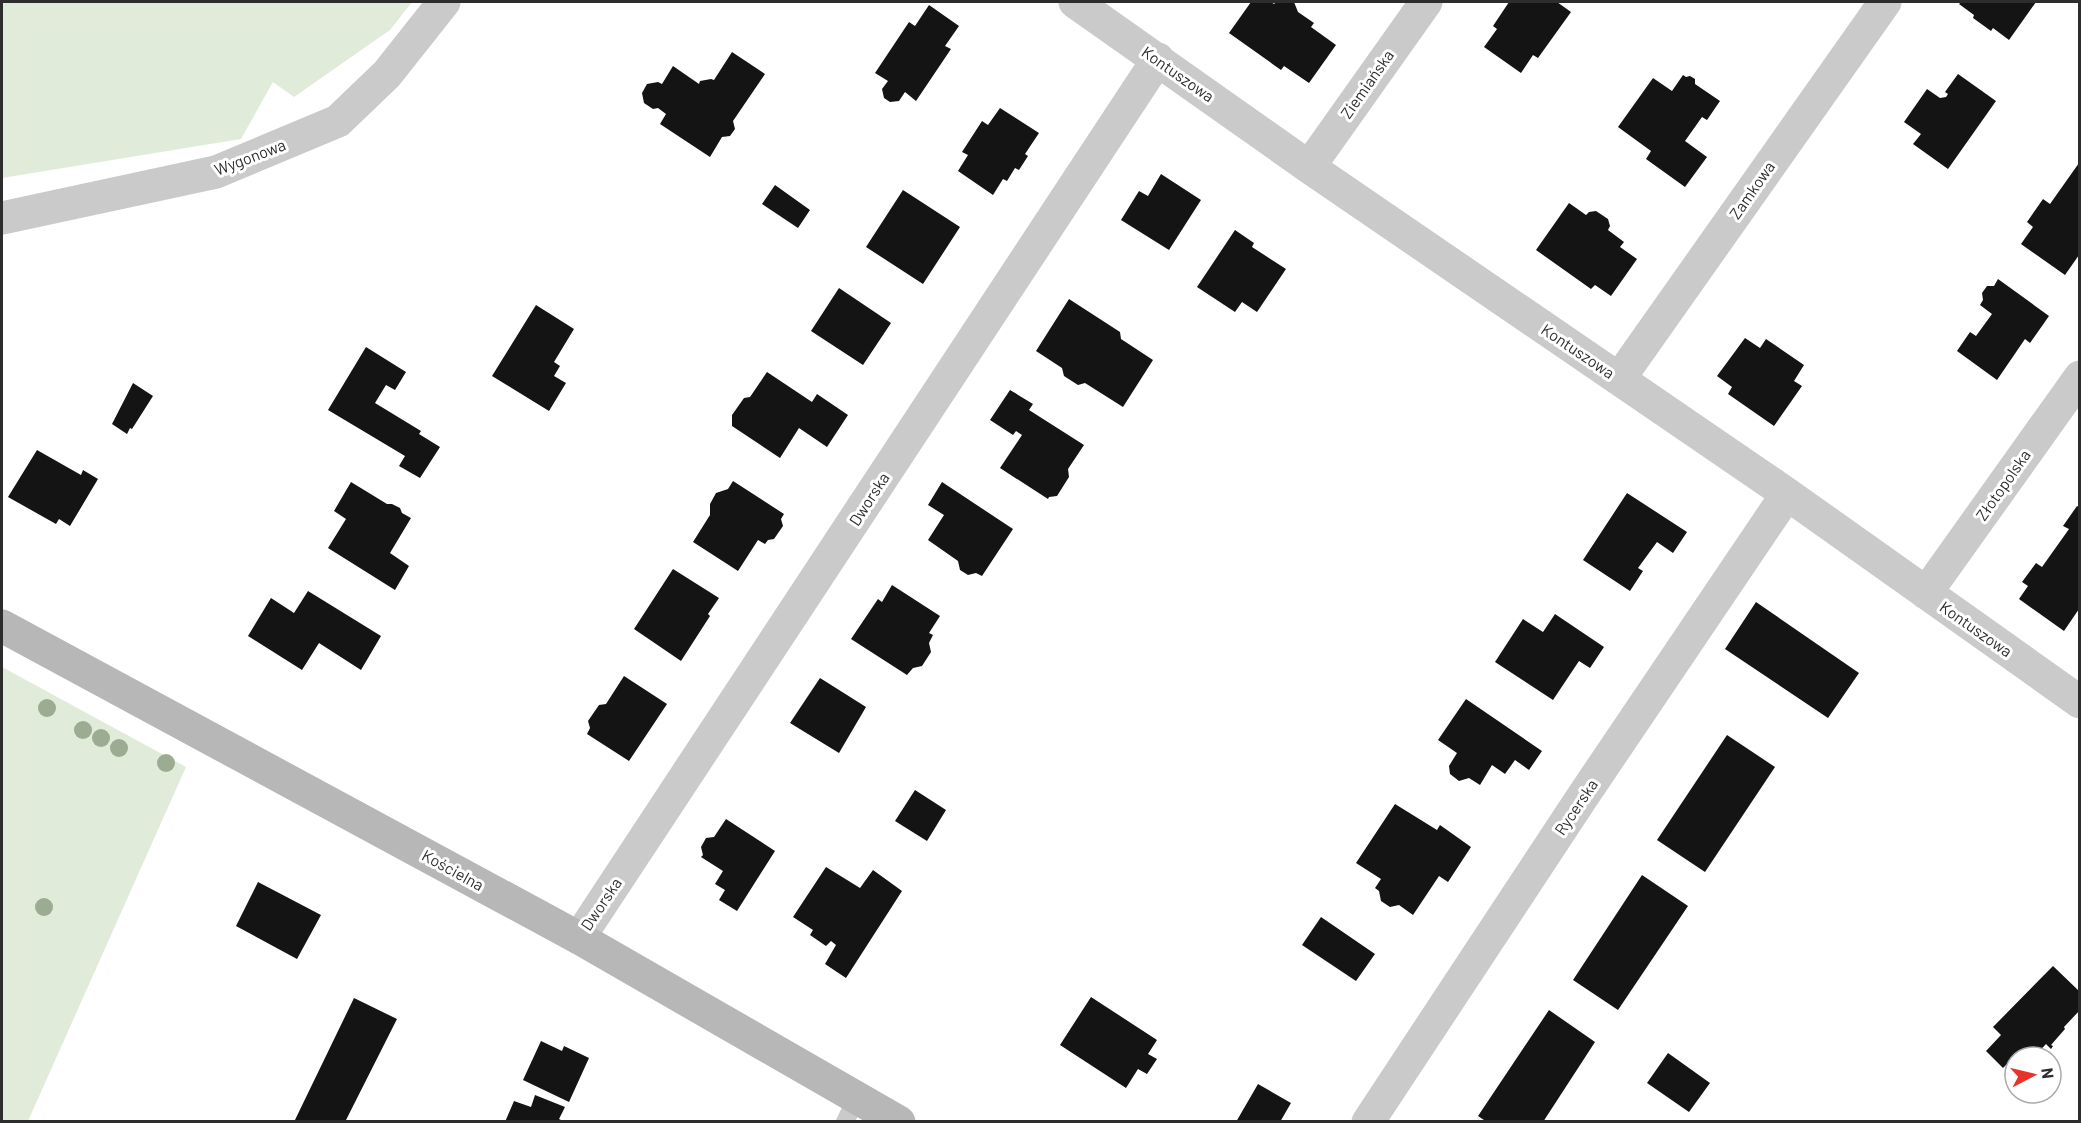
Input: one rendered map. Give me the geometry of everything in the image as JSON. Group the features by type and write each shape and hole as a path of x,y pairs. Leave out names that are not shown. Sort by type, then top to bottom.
{"street":[{"name":"Wygonowa","path":"2,218 216,172 338,122 387,74 444,2"},
{"name":"Kontuszowa","path":"1075,2 1309,167 1786,494 2079,702"},
{"name":"Ziemiańska","path":"1309,167 1426,2"},
{"name":"Zamkowa","path":"1619,379 1884,2"},
{"name":"Dworska","path":"579,938 1158,59"},
{"name":"Złotopolska","path":"1926,593 2079,377"},
{"name":"Rycerska","path":"1368,1122 1786,494"},
{"name":"Kościelna","path":"2,626 579,938 851,1109 899,1122"}],"green space":[{"path":"2,2 412,2 390,30 294,97 273,82 241,139 2,178"},
{"path":"2,667 186,767 28,1121 2,1121"}],"building":[{"path":"1251,2 1274,4 1294,2 1298,12 1314,23 1311,27 1336,45 1309,83 1284,66 1281,70 1229,33"},
{"path":"1509,2 1557,2 1571,12 1538,58 1533,55 1521,73 1484,47 1497,29 1493,26"},
{"path":"1961,2 2036,2 2009,40 1993,28 1991,31 1973,18 1974,15 1959,4"},
{"path":"929,5 959,26 945,46 951,49 916,101 905,92 899,101 890,102 884,98 882,89 888,81 875,73 909,22 915,26"},
{"path":"732,52 765,74 733,121 735,129 730,136 722,137 710,157 660,124 666,114 644,103 642,93 647,84 658,82 662,84 673,66 699,84 700,81 714,80"},
{"path":"1958,74 1996,101 1948,169 1913,144 1921,134 1904,122 1927,89 1940,98 1946,97 1948,94 1945,92"},
{"path":"1683,75 1695,79 1695,84 1720,101 1707,120 1702,117 1685,141 1707,157 1685,187 1646,159 1651,151 1618,127 1653,78 1672,91"},
{"path":"1000,108 1039,133 1025,154 1028,156 1019,170 1015,168 1007,181 1003,179 993,195 958,171 968,155 962,152 982,121 988,125"},
{"path":"2079,163 2079,255 2065,275 2021,244 2033,227 2027,222 2043,199 2050,204"},
{"path":"1161,174 1201,200 1169,250 1121,220 1139,191 1148,196"},
{"path":"775,185 810,210 798,228 762,204"},
{"path":"903,190 960,227 923,284 866,247"},
{"path":"1569,203 1586,215 1596,211 1608,219 1610,226 1608,230 1624,242 1620,247 1637,259 1611,296 1595,285 1591,289 1536,250"},
{"path":"1235,230 1254,243 1252,247 1286,269 1257,312 1242,302 1235,312 1197,287"},
{"path":"1998,279 2049,316 2030,343 2025,339 1997,380 1957,351 1970,332 1976,336 1992,314 1980,305 1983,300 1982,293 1987,286 1994,286"},
{"path":"839,288 891,323 863,365 811,331"},
{"path":"1069,299 1120,332 1121,339 1153,360 1123,407 1085,383 1078,385 1064,376 1062,368 1036,351"},
{"path":"536,305 574,329 554,362 560,366 554,376 566,383 549,411 492,376"},
{"path":"1745,338 1760,348 1766,339 1804,365 1794,381 1802,386 1774,426 1728,394 1732,387 1717,376"},
{"path":"366,347 406,372 395,390 386,385 375,403 421,431 419,434 440,447 420,478 399,466 405,456 328,410"},
{"path":"767,372 812,402 817,394 848,415 827,447 799,428 780,458 732,426 732,415 744,398 750,397"},
{"path":"133,383 153,396 127,434 112,424"},
{"path":"1010,390 1033,404 1029,410 1084,445 1068,469 1069,477 1057,496 1048,499 1000,468 1022,435 1016,431 1013,435 990,420"},
{"path":"37,450 81,475 83,470 98,479 70,526 59,519 56,524 8,497"},
{"path":"733,481 784,514 781,519 783,526 774,539 768,540 765,544 758,540 738,571 693,542 710,515 710,504 716,493 728,489"},
{"path":"351,482 387,504 400,508 402,513 411,518 390,553 409,566 395,590 328,548 346,519 334,511"},
{"path":"942,482 1013,529 982,576 976,573 968,575 960,570 958,561 928,540 944,515 928,505"},
{"path":"1627,493 1687,532 1673,553 1657,542 1638,568 1643,571 1630,591 1583,560"},
{"path":"2077,506 2079,507 2079,609 2064,631 2019,599 2028,586 2022,582 2036,563 2042,567 2069,529 2063,526"},
{"path":"673,569 719,598 681,661 634,629"},
{"path":"892,585 940,616 929,633 933,635 929,643 931,652 922,666 913,668 907,675 851,639 878,599 882,602"},
{"path":"308,591 381,636 361,670 319,643 302,670 248,636 271,598 294,613"},
{"path":"1756,602 1859,673 1828,718 1725,649"},
{"path":"1555,614 1604,647 1590,668 1579,661 1553,700 1495,662 1523,619 1543,632"},
{"path":"624,676 667,704 629,761 587,734 590,728 588,721 599,705 606,704"},
{"path":"820,678 866,707 839,753 790,723"},
{"path":"1466,699 1542,751 1529,770 1515,760 1505,774 1492,765 1480,785 1469,778 1459,781 1450,774 1449,766 1457,753 1438,740"},
{"path":"1727,735 1775,767 1705,872 1657,840"},
{"path":"915,790 946,810 927,841 895,821"},
{"path":"1395,804 1437,830 1440,825 1471,847 1448,882 1439,876 1413,915 1399,905 1390,907 1381,901 1379,891 1375,888 1381,879 1356,863"},
{"path":"726,819 775,851 737,911 719,900 725,890 715,884 723,871 701,857 703,855 701,847 706,838 714,837"},
{"path":"826,867 860,888 873,870 902,891 846,978 825,964 836,945 831,941 826,946 810,935 813,930 793,917"},
{"path":"1642,875 1688,906 1618,1010 1573,980"},
{"path":"258,882 321,915 297,959 236,926"},
{"path":"1321,917 1375,954 1356,981 1302,945"},
{"path":"2053,966 2079,991 2079,1011 2051,1045 2003,1045 2003,1068 1986,1051 2001,1035 1993,1027"},
{"path":"1091,997 1157,1040 1148,1054 1157,1059 1147,1074 1138,1069 1126,1088 1060,1045"},
{"path":"354,998 397,1019 345,1122 294,1122"},
{"path":"1549,1010 1595,1042 1543,1122 1487,1122 1478,1116"},
{"path":"541,1041 562,1051 564,1046 589,1058 569,1102 523,1080"},
{"path":"1668,1053 1710,1083 1689,1112 1647,1083"},
{"path":"1258,1084 1291,1103 1280,1122 1236,1122"},
{"path":"535,1095 565,1107 559,1119 565,1122 505,1122 514,1101 531,1107"}]}
